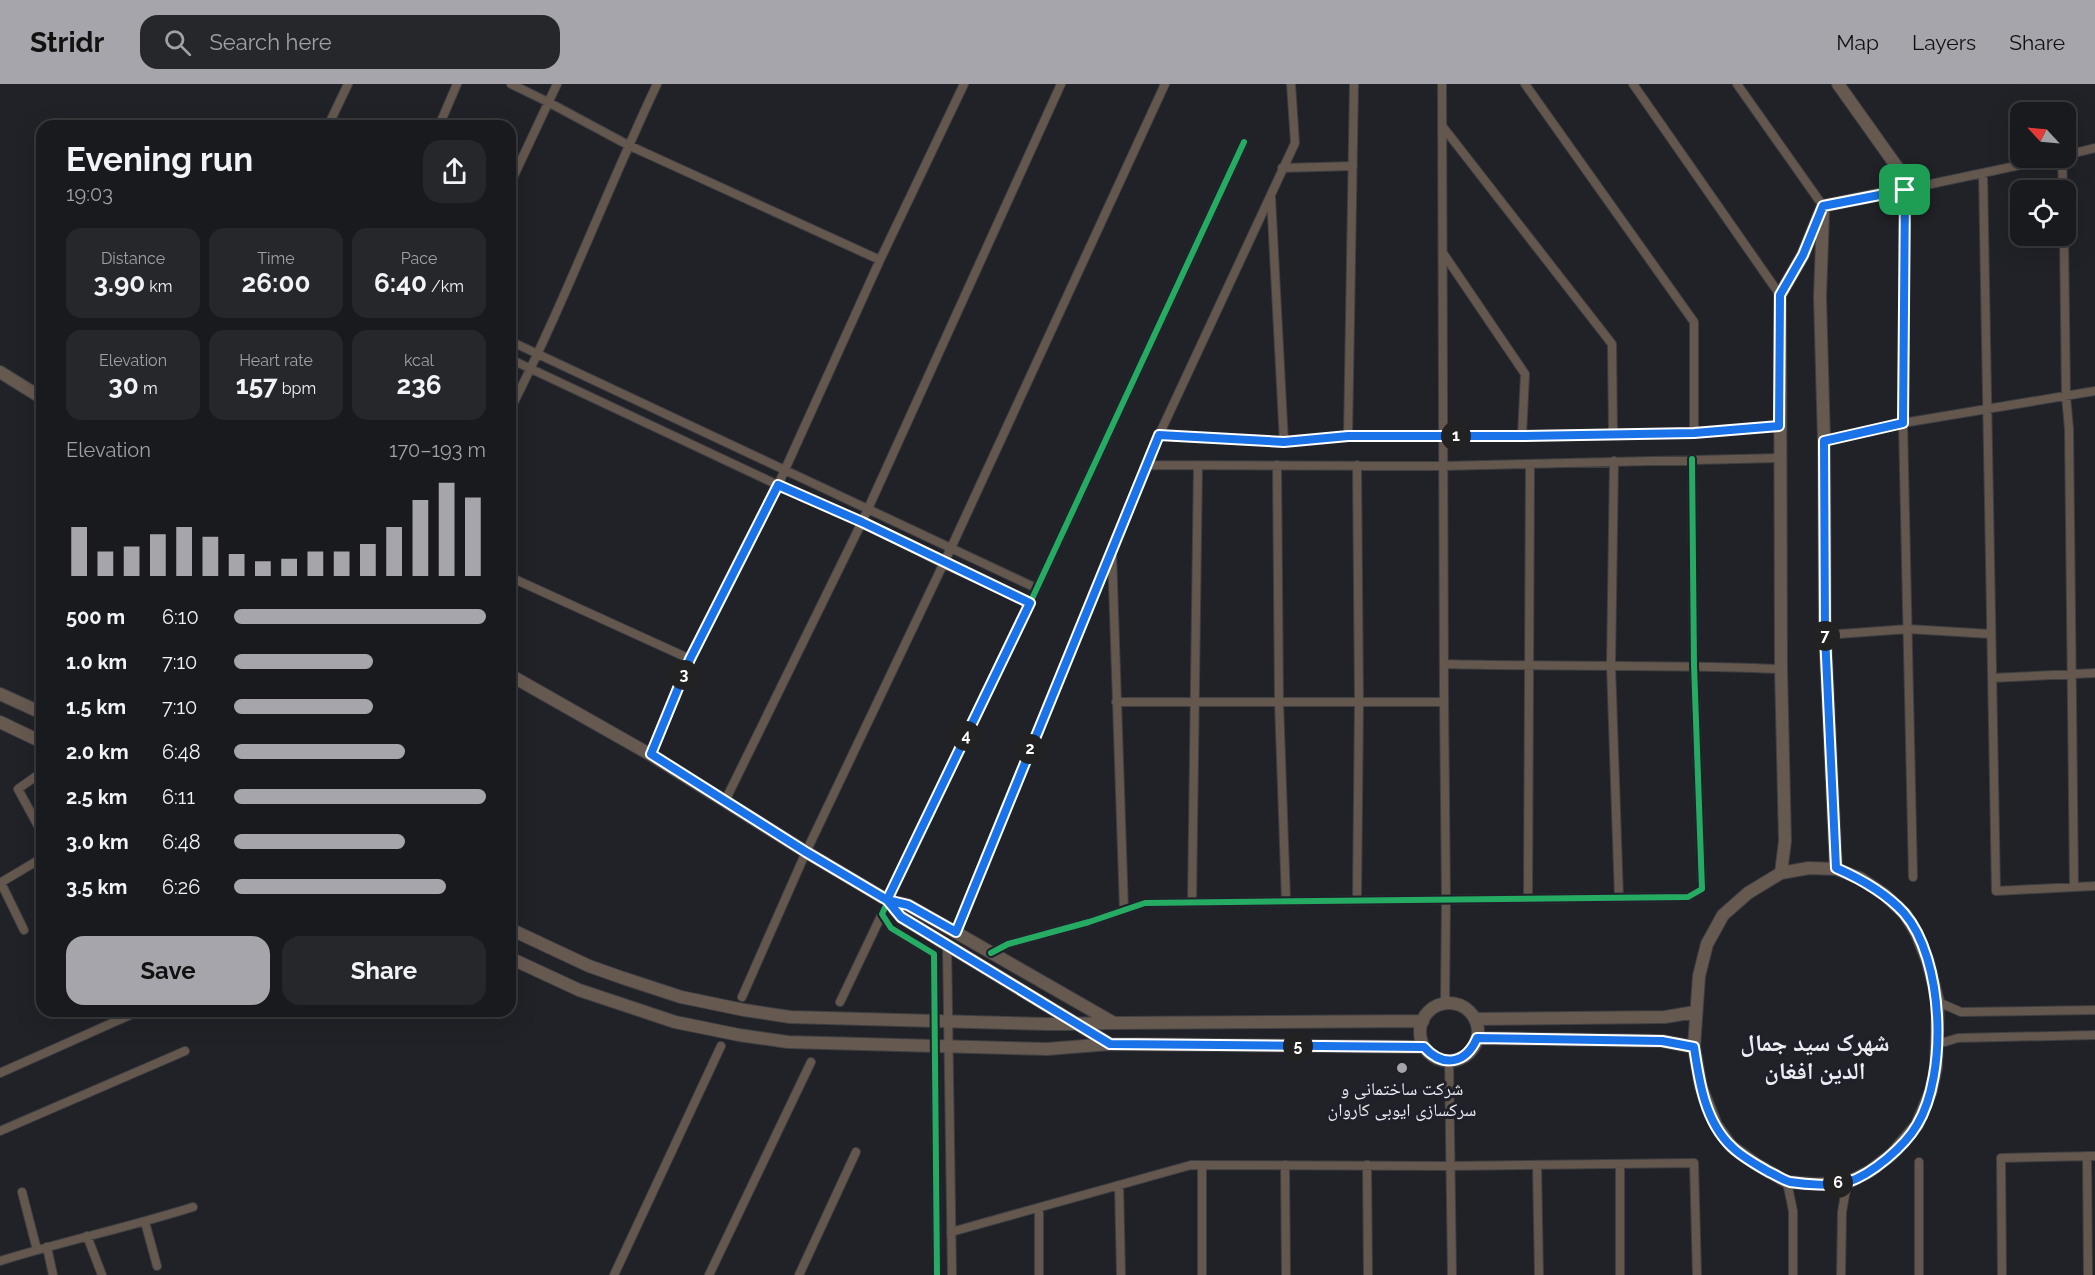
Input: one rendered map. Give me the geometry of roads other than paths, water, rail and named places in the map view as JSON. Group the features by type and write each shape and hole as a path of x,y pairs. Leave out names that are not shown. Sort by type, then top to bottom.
{"street":[{"path":"331,120 348,84"},
{"path":"442,120 457,84"},
{"path":"511,84 628,145 880,260"},
{"path":"516,171 557,84"},
{"path":"516,398 657,84"},
{"path":"651,754 690,659 778,485 880,260 964,84"},
{"path":"725,801 862,522 1061,84"},
{"path":"742,997 806,852 944,564 1165,84"},
{"path":"956,932 1146,465 1295,143 1291,84"},
{"path":"1348,436 1354,84"},
{"path":"1442,84 1446,899 1444,1003"},
{"path":"1525,84 1694,322 1694,433"},
{"path":"1633,84 1780,295"},
{"path":"1737,84 1823,206 1820,297 1824,441 1825,635 1836,868"},
{"path":"1839,84 1908,189 1903,423 1913,878"},
{"path":"1442,126 1612,344 1613,434"},
{"path":"840,1002 1030,603 1244,142"},
{"path":"2076,153 2095,148"},
{"path":"1282,168 1353,166"},
{"path":"1823,206 2010,167"},
{"path":"1983,172 1996,891 2095,886"},
{"path":"1271,194 1284,442"},
{"path":"1781,873 1785,841 1781,669 1780,295 1803,255 1823,206"},
{"path":"2064,246 2066,396 2069,429 2074,887"},
{"path":"1443,253 1525,374 1522,436"},
{"path":"516,344 1036,588"},
{"path":"516,361 1030,603"},
{"path":"0,372 36,394"},
{"path":"1824,441 1903,423 2095,391"},
{"path":"1159,435 1284,442 1348,436 1694,433 1779,426"},
{"path":"1146,465 1444,466 1781,458"},
{"path":"991,953 1008,944 1089,922 1145,903 1688,897 1702,889 1694,665 1692,459"},
{"path":"1614,462 1611,666 1619,898"},
{"path":"1528,898 1530,464"},
{"path":"1192,902 1198,465"},
{"path":"1277,465 1279,702 1286,900"},
{"path":"1357,899 1358,465"},
{"path":"1112,549 1124,910"},
{"path":"516,580 690,659"},
{"path":"1825,635 1908,629 1991,634"},
{"path":"1445,664 1694,665 1781,669"},
{"path":"1992,678 2095,673"},
{"path":"516,678 651,754 887,900 908,905 1114,1023"},
{"path":"0,693 36,710"},
{"path":"1116,702 1444,702"},
{"path":"0,723 36,739"},
{"path":"36,776 18,789 36,822"},
{"path":"24,930 1,883 36,862"},
{"path":"1809,868 1836,868 1885,895 1905,914 1917,934 1928,962 1938,1002 1936,1067 1917,1125 1892,1154 1870,1171 1847,1183 1787,1182 1731,1146 1716,1125 1701,1087 1694,1047 1699,976 1707,944 1723,915 1748,893 1781,873 1809,868"},
{"path":"887,900 901,917 1110,1044"},
{"path":"882,914 891,928 934,954 937,1275"},
{"path":"516,933 589,966 681,997 790,1017 1076,1023 1423,1021"},
{"path":"947,945 952,1275"},
{"path":"516,961 579,990 675,1022 788,1042 1047,1049 1110,1044 1424,1047"},
{"path":"1938,1002 1960,1012 2095,1010"},
{"path":"1444,1003 1463,1006 1475,1019 1478,1029 1477,1038 1467,1055 1449,1061 1439,1059 1424,1047 1421,1038 1423,1021 1428,1012 1444,1003"},
{"path":"1475,1019 1665,1017 1695,1012"},
{"path":"114,1017 116,1021"},
{"path":"0,1073 125,1017"},
{"path":"1938,1044 1958,1038 2095,1035"},
{"path":"1477,1038 1662,1041 1694,1047"},
{"path":"614,1275 721,1046"},
{"path":"0,1131 184,1051"},
{"path":"1449,1061 1452,1275"},
{"path":"709,1275 811,1062"},
{"path":"799,1275 856,1152"},
{"path":"2002,1275 2001,1158 2091,1156 2088,1275"},
{"path":"1919,1162 1919,1275"},
{"path":"951,1232 1191,1165 1450,1166 1694,1163 1697,1275"},
{"path":"1620,1164 1620,1275"},
{"path":"1202,1165 1202,1275"},
{"path":"1285,1165 1286,1275"},
{"path":"1538,1165 1539,1275"},
{"path":"1366,1166 1368,1275"},
{"path":"1787,1182 1793,1211 1793,1275"},
{"path":"1841,1275 1842,1212 1847,1183"},
{"path":"1119,1185 1121,1275"},
{"path":"22,1192 37,1250"},
{"path":"0,1261 194,1207"},
{"path":"1039,1208 1039,1275"},
{"path":"145,1222 157,1266"},
{"path":"87,1236 102,1275"},
{"path":"47,1247 53,1275"}],"place":[{"name":"شرکت ساختمانی و سرکسازی ایوبی کاروان","path":"1402,1068"}],"district":[{"name":"شهرک سید جمال الدین افغان","path":"1815,1056"}]}
